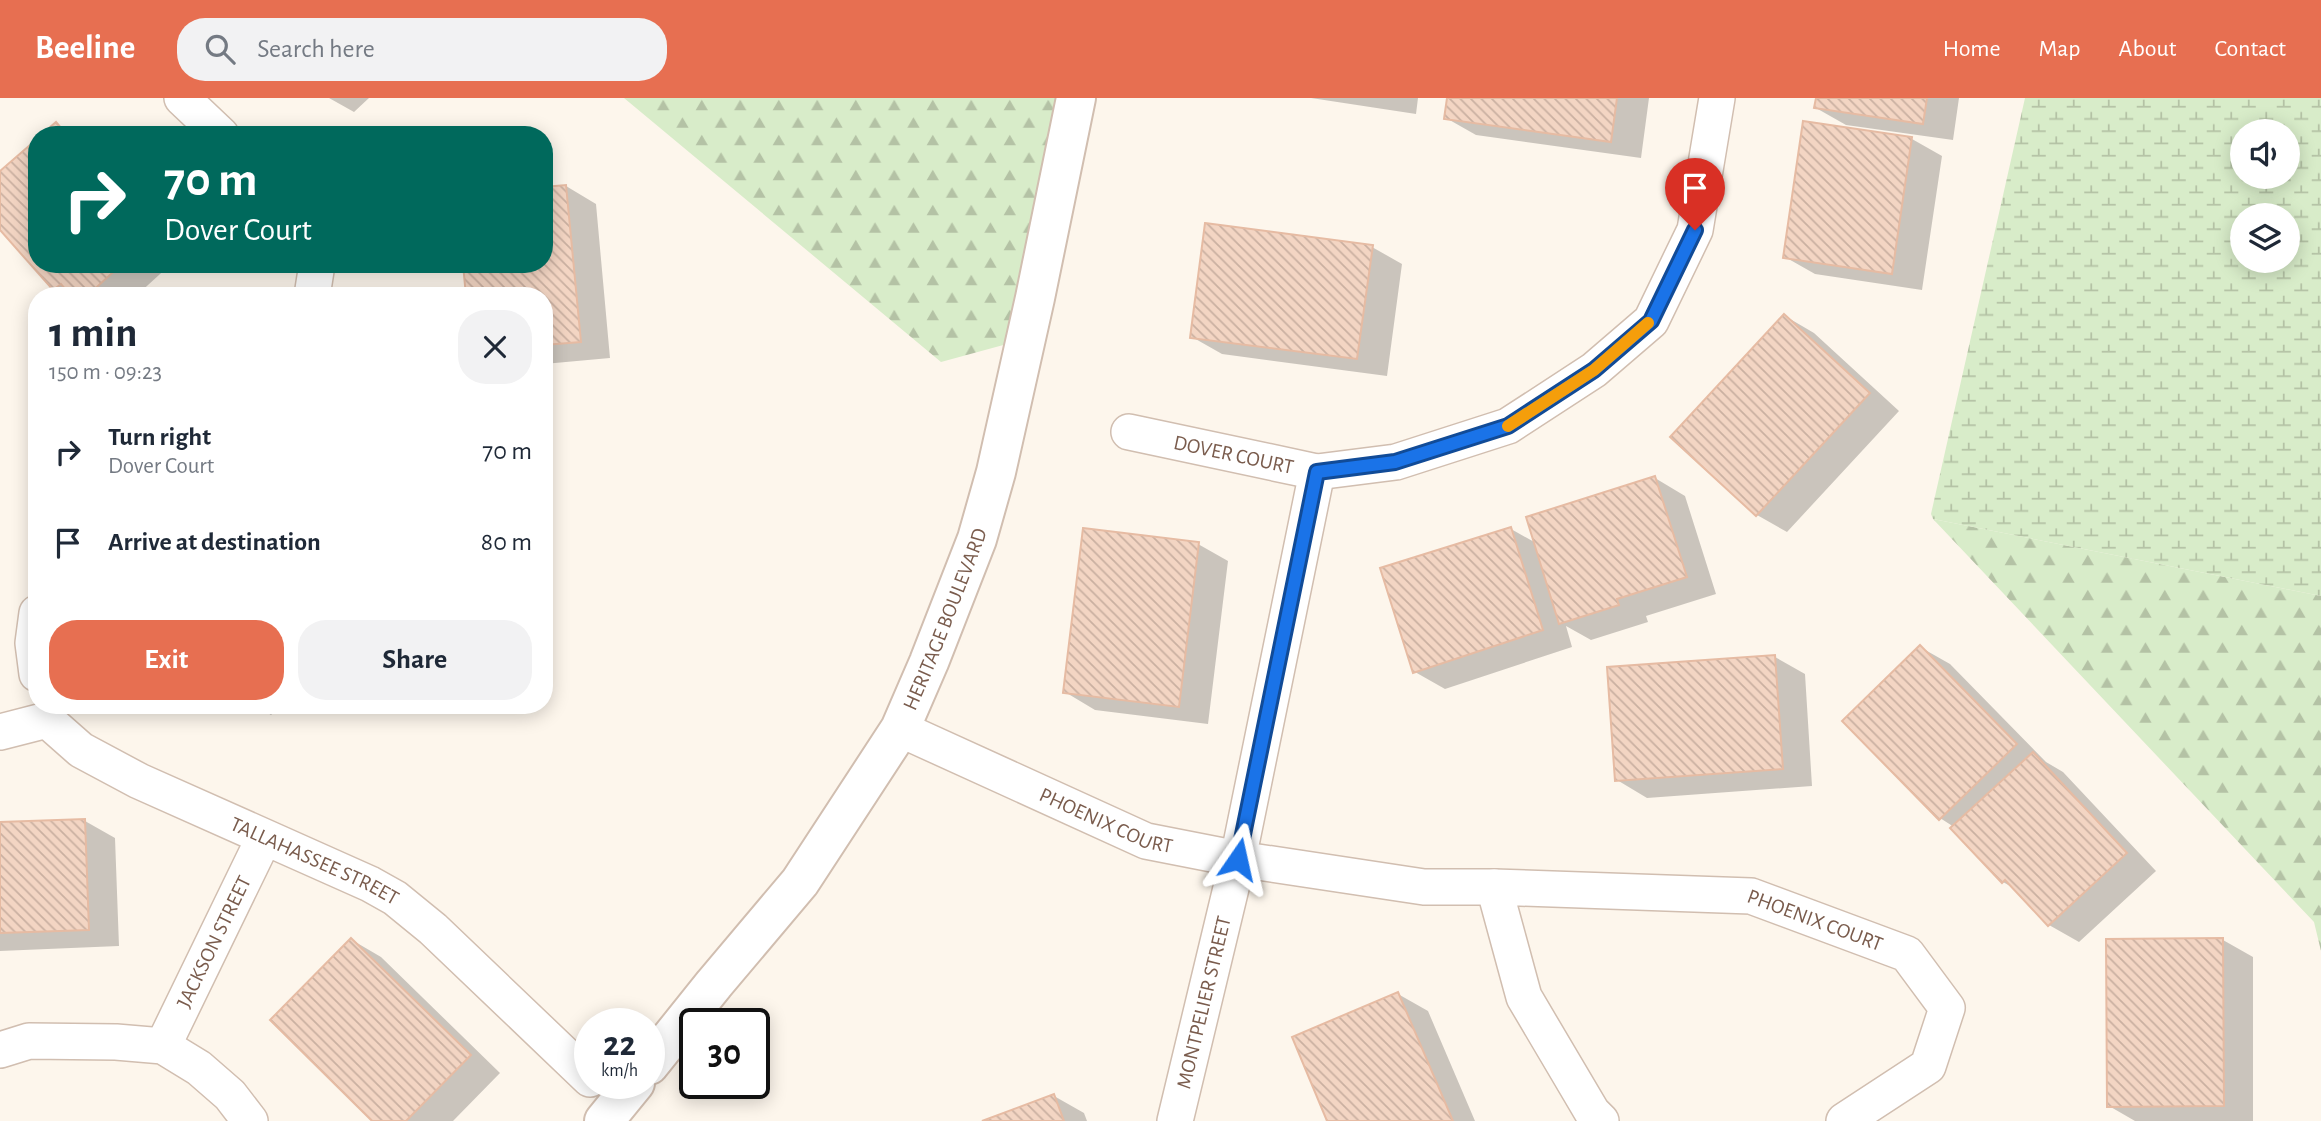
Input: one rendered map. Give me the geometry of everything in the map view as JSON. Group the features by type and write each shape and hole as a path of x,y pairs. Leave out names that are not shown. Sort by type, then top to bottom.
{"street":[{"path":"182,98 212,126"},
{"name":"HERITAGE BOULEVARD","path":"665,1045 800,882 900,729 977,539 996,472 1076,98"},
{"name":"DOVER COURT","path":"1129,432 1317,472 1395,462 1508,426 1594,370 1651,321 1695,230 1717,98"},
{"name":"MONTPELIER STREET","path":"1175,1121 1238,859 1317,472"},
{"name":"TALLAHASSEE STREET","path":"0,732 44,714"},
{"name":"TALLAHASSEE STREET","path":"47,714 81,750 139,781 370,884 395,898 433,929 574,1064"},
{"name":"PHOENIX COURT","path":"900,729 1146,841 1238,859 1424,887 1751,896 1907,954 1947,1008 1928,1066 1844,1121"},
{"name":"JACKSON STREET","path":"163,1046 264,838"},
{"path":"1494,887 1524,997 1592,1112 1601,1121"},
{"path":"0,1050 29,1041 116,1042 163,1046 199,1068 230,1095 250,1121"}],"green space":[{"path":"624,98 1074,98 1033,337 941,362"},
{"path":"2025,98 2321,98 2321,596 1933,519 1931,514"},
{"path":"1933,519 2321,596 2321,951 2314,922"}],"building":[{"path":"1447,98 1617,98 1611,142 1444,119"},
{"path":"1816,98 1927,98 1923,124 1814,108"},
{"path":"1803,121 1912,137 1892,274 1783,258"},
{"path":"28,147 28,262 0,230 0,171"},
{"path":"566,185 581,342 553,344 553,287 465,287 464,273 553,273 553,186"},
{"path":"1205,223 1373,245 1357,359 1190,338"},
{"path":"38,273 112,273 97,287 64,287 61,284 50,287"},
{"path":"1784,314 1870,393 1756,516 1670,437"},
{"path":"1655,476 1687,577 1617,599 1619,605 1559,624 1526,517"},
{"path":"1511,527 1543,630 1413,673 1380,568"},
{"path":"1083,528 1199,542 1179,707 1063,693"},
{"path":"1920,645 2017,744 1939,820 1842,721"},
{"path":"1775,655 1783,769 1615,781 1607,667"},
{"path":"2033,752 2127,853 2048,926 2005,880 2002,883 1950,828"},
{"path":"85,819 89,930 0,933 0,822"},
{"path":"351,938 471,1055 406,1121 372,1121 270,1020"},
{"path":"2223,938 2224,1106 2107,1107 2106,939"},
{"path":"1398,992 1453,1121 1327,1121 1292,1037"},
{"path":"1054,1094 1064,1121 982,1121"}],"slow traffic":[{"path":"1508,426 1594,370 1648,323"}],"route":[{"path":"1238,859 1317,472 1395,462 1508,426 1594,370 1651,321 1695,230"}]}
